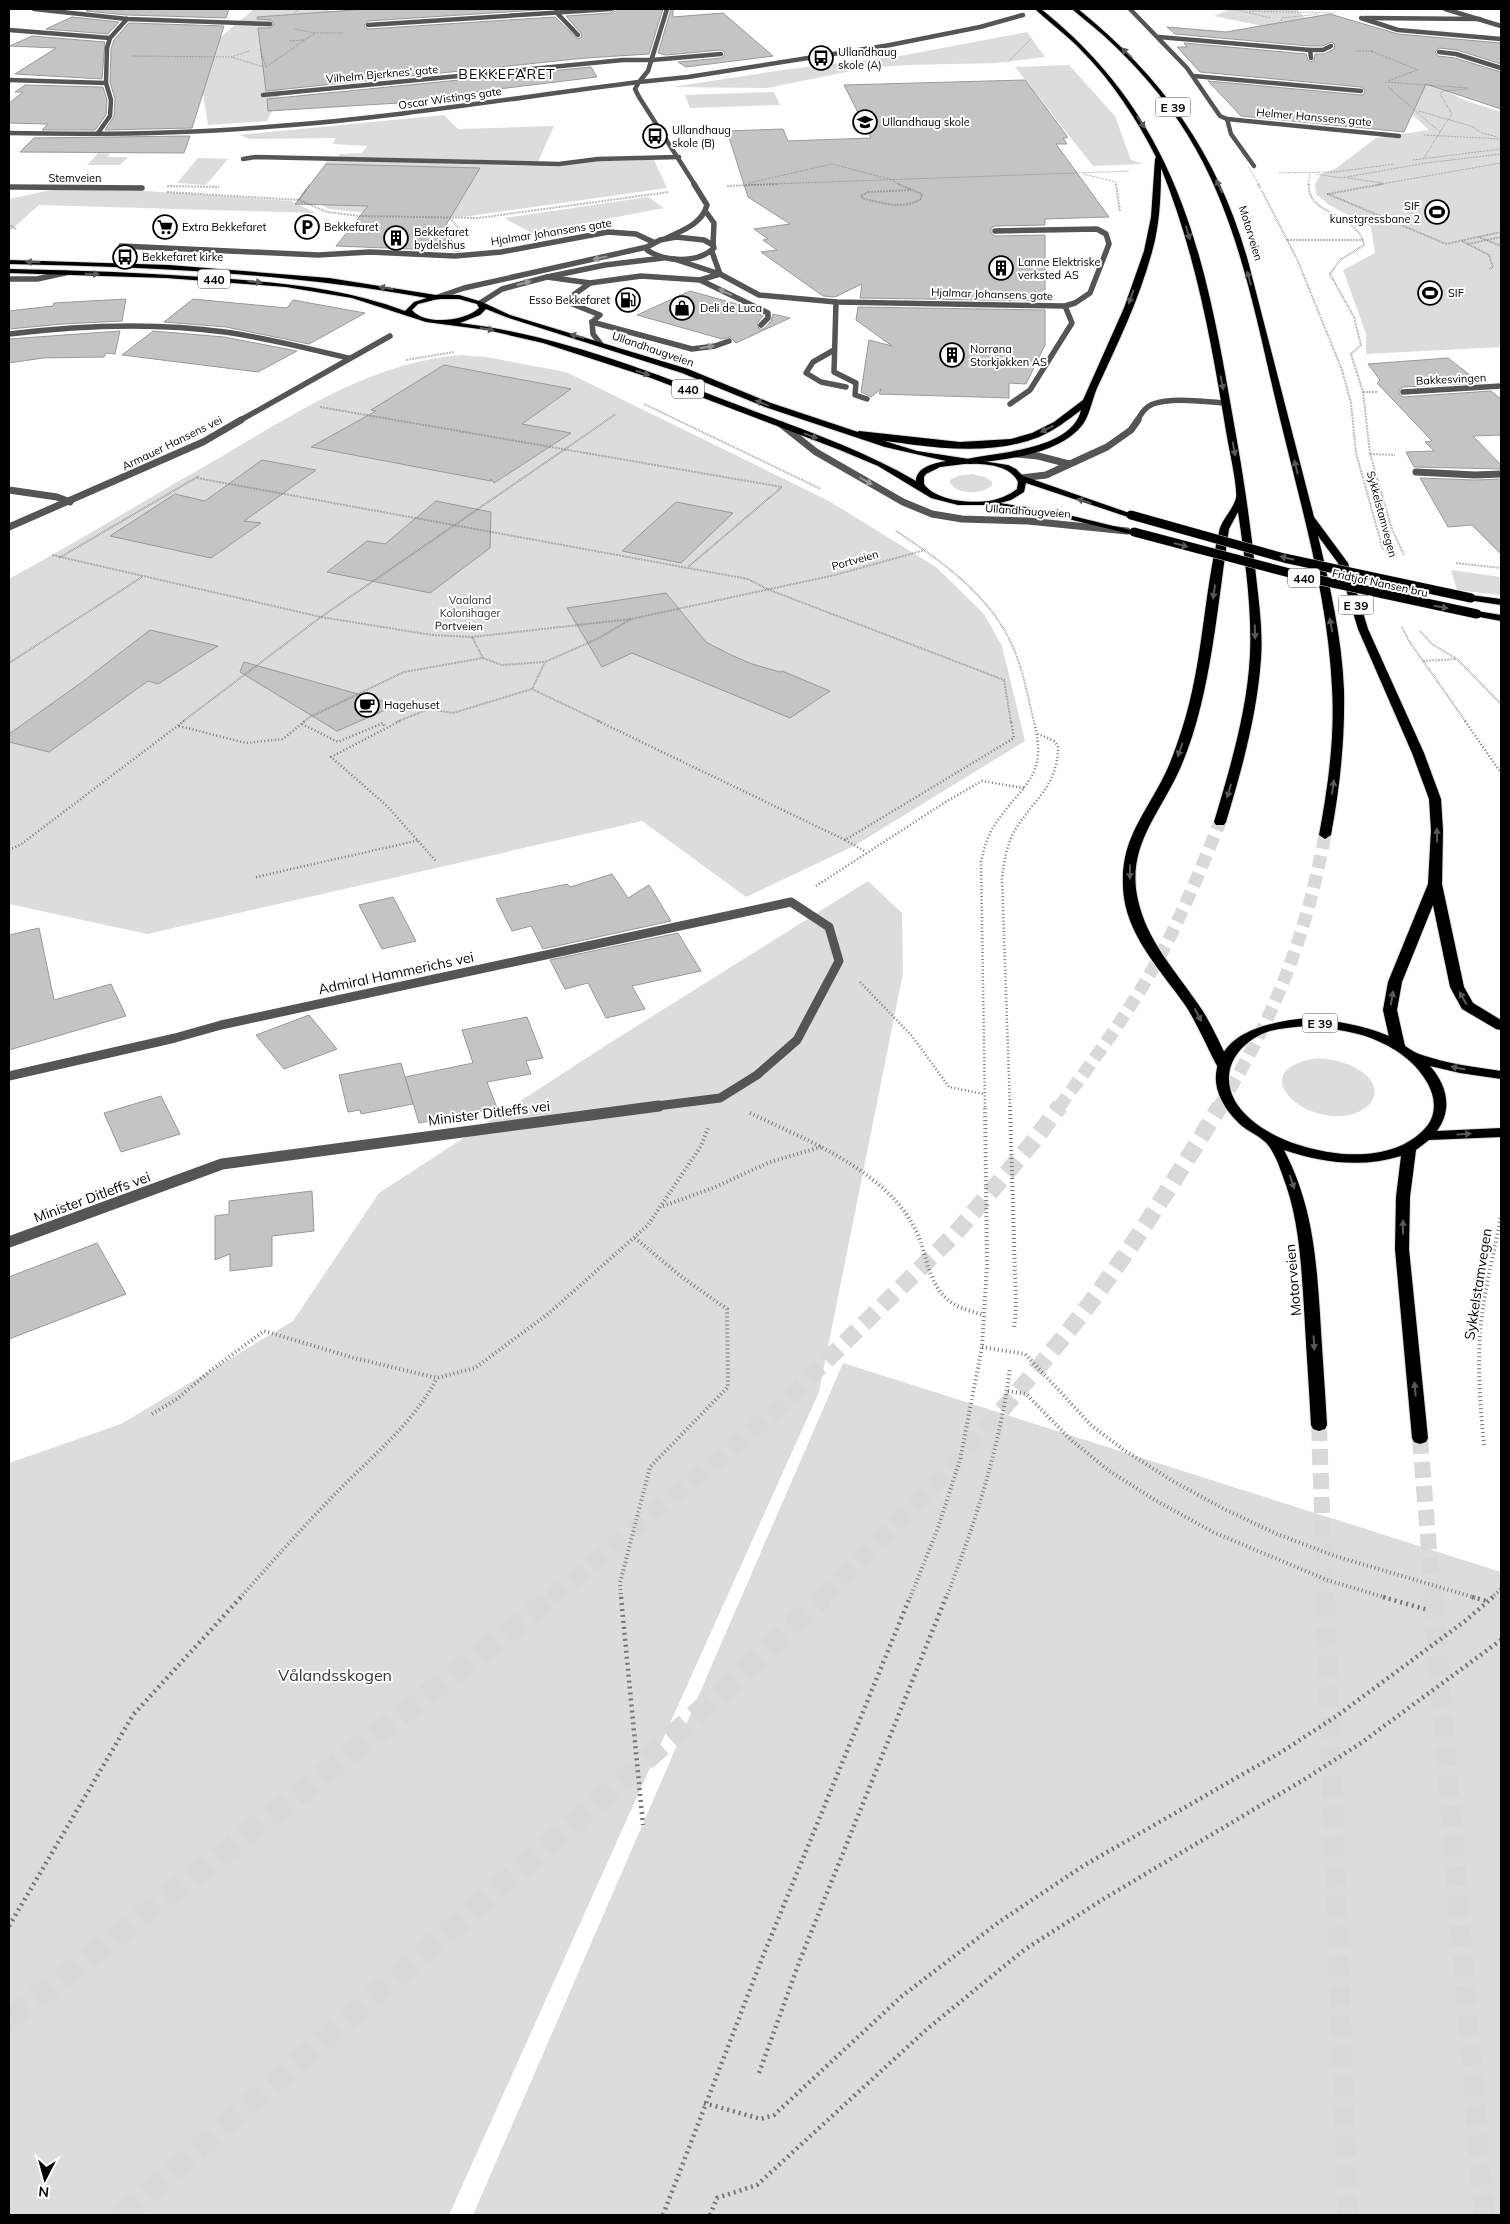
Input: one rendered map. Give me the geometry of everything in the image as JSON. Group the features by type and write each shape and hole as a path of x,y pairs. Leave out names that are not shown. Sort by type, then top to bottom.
{"highway":[{"name":"E 39","path":"1038,9 1079,45 1105,72 1146,130 1173,189 1187,230 1204,294 1226,402 1242,496 1256,633 1249,714 1220,822"},
{"name":"Motorveien","path":"1075,9 1117,43 1163,93 1188,129 1220,189 1236,231 1254,294 1308,514"},
{"name":"E 39","path":"965,461 1016,454 1048,444 1075,428 1084,416 1087,401 1124,316 1148,251 1156,208 1158,155"},
{"name":"E 39","path":"859,434 944,444 996,443 1023,438 1041,432 1056,424 1087,401"},
{"name":"E 39","path":"1223,1064 1193,1006 1158,960 1142,931 1131,899 1130,871 1133,846 1142,825 1172,772 1188,729 1199,688 1224,529 1242,496"},
{"name":"E 39","path":"1308,514 1334,641 1338,690 1334,784 1325,835"},
{"name":"E 39","path":"1308,514 1342,563 1363,629 1418,752 1435,799 1437,840 1435,884 1457,986 1467,1006 1501,1026"},
{"name":"E 39","path":"1398,1046 1390,1010 1395,982 1435,884"},
{"name":"E 39","path":"1307,1022 1339,1025 1370,1033 1398,1046 1416,1058 1433,1078 1441,1098 1439,1118 1427,1136 1409,1148 1378,1157 1342,1159 1305,1152 1271,1139 1246,1123 1229,1104 1222,1084 1223,1064 1233,1047 1252,1034 1277,1025 1307,1022"},
{"name":"E 39","path":"1416,1058 1460,1069 1501,1075"},
{"path":"1427,1136 1501,1133"},
{"name":"Motorveien","path":"1271,1139 1291,1180 1299,1202 1308,1248 1318,1425"},
{"path":"1409,1148 1403,1197 1402,1249 1420,1438"}],"main road":[{"name":"440","path":"9,262 250,271 347,282 436,297"},
{"name":"440","path":"9,271 184,277 286,285 353,296 381,304 415,318 438,322 451,322 473,317 480,313 483,308 481,304 459,296 436,297 424,299 411,306 408,310 415,318"},
{"name":"Ullandhaugveien","path":"481,304 508,316 600,343 685,371 768,406 916,453 965,461"},
{"name":"Ullandhaugveien","path":"438,322 487,328 545,342 654,376 881,464 926,491"},
{"name":"440","path":"965,461 999,465 1011,470 1021,478 1023,484 1020,490 1013,496 996,502 974,504 946,500 926,491 920,484 920,478 924,472 946,463 965,461"},
{"name":"Ullandhaugveien","path":"1021,478 1057,492 1131,515"},
{"name":"Ullandhaugveien","path":"974,504 1031,509 1134,532"},
{"name":"Fridtjof Nansen bru","path":"1131,515 1284,558 1471,598 1501,602"},
{"name":"Fridtjof Nansen bru","path":"1134,532 1316,581 1408,601 1501,618"}],"street":[{"path":"34,9 127,19 270,24"},
{"path":"368,25 611,9"},
{"path":"436,297 464,288 647,247 653,242 667,238 696,224 706,212 707,205 704,199 635,89 648,72 667,9"},
{"path":"1130,9 1159,37 1194,76 1220,116 1227,119 1231,134 1251,166"},
{"path":"1445,9 1501,26"},
{"path":"556,12 578,35"},
{"name":"Oscar Wistings gate","path":"9,133 226,130 404,113 707,74 890,45 980,27 1023,15"},
{"path":"98,133 110,116 111,100 106,83 106,58 110,38 127,19"},
{"path":"1480,19 1361,19 1398,30 1501,39"},
{"path":"1487,21 1501,19"},
{"path":"9,30 53,35 110,38"},
{"path":"1159,37 1310,50 1323,50 1330,46"},
{"path":"1310,50 1312,58"},
{"path":"1439,52 1456,54 1501,68"},
{"name":"Vilhelm Bjerknes' gate","path":"263,94 623,60 652,60 721,54"},
{"path":"1194,76 1361,91"},
{"path":"9,80 106,83"},
{"name":"Helmer Hanssens gate","path":"1227,119 1400,136"},
{"path":"244,159 265,157 560,164 598,159 678,157"},
{"name":"Stemveien","path":"9,187 142,188"},
{"path":"547,277 590,283 641,276 700,280 720,274 712,252 714,223 706,212"},
{"path":"996,231 1097,229 1104,231"},
{"name":"Hjalmar Johansens gate","path":"674,259 720,274 759,295 836,302 1065,306 1075,303 1090,293 1108,244 1108,236 1104,231"},
{"name":"Hjalmar Johansens gate","path":"121,246 318,255 348,252 458,256 587,235 620,232 644,235 653,242"},
{"path":"667,238 695,238 713,245"},
{"path":"647,247 650,253 663,258"},
{"path":"481,304 502,289 547,277 605,265 663,258 697,258 712,252"},
{"path":"9,279 37,278 65,273"},
{"path":"700,280 768,313 768,318 761,325"},
{"path":"590,283 565,302 600,315 592,322"},
{"path":"836,302 834,372 853,380 856,383 855,395 867,399"},
{"path":"1010,404 1030,390 1072,323 1065,306"},
{"path":"592,322 692,349 715,346 729,341"},
{"path":"592,322 593,334 600,343"},
{"path":"9,334 108,326 185,328 262,338 348,358"},
{"name":"Armauer Hansens vei","path":"9,527 70,502 203,442 348,358 390,336"},
{"path":"834,350 807,366 806,373 821,382 846,387"},
{"name":"Bakkesvingen","path":"1402,392 1501,386"},
{"path":"1021,478 1046,475 1120,438 1137,423 1144,410 1153,404 1171,401 1226,402"},
{"name":"Ullandhaugveien","path":"782,425 816,452 924,512 962,519 1028,521 1134,532"},
{"path":"1016,454 1038,456 1069,464"},
{"path":"1416,472 1476,475 1501,474"},
{"path":"9,490 57,497 70,502"},
{"path":"791,902 829,928 839,961"},
{"name":"Admiral Hammerichs vei","path":"9,1076 175,1038 221,1025 791,902"},
{"name":"Minister Ditleffs vei","path":"9,1242 222,1164 503,1125 720,1098 757,1075 797,1040 839,961"}],"path":[{"path":"1281,21 1282,18 1290,16 1326,13 1338,9"},
{"path":"1241,11 1341,14"},
{"path":"270,24 316,33 343,33 368,25"},
{"path":"259,48 266,67 316,33"},
{"path":"106,58 159,55 231,57"},
{"path":"1386,82 1396,77 1415,73 1417,70"},
{"path":"1382,82 1473,89 1443,91 1440,94 1452,114 1450,120 1440,132"},
{"path":"1416,110 1501,138"},
{"path":"1451,136 1501,138"},
{"path":"1407,161 1498,150 1501,152"},
{"path":"1341,178 1501,152"},
{"path":"1310,173 1358,170 1399,163"},
{"path":"1501,163 1328,194 1446,244 1501,232"},
{"path":"739,186 832,164 842,165 893,180 898,185 922,194 920,199 914,204 900,206 864,199 861,196 868,192 911,190"},
{"name":"Sykkelstamvegen","path":"1251,166 1288,240 1344,377 1351,403 1356,454 1384,556"},
{"path":"727,186 1078,172 1138,172"},
{"path":"1078,172 1116,182 1121,226 1104,231"},
{"path":"1310,173 1375,181 1384,184"},
{"path":"1310,173 1308,189 1312,199 1323,208 1354,226 1364,240 1364,245 1360,249 1335,262 1330,274 1356,322 1361,338 1361,345 1351,354 1363,392 1370,454 1392,529 1404,556"},
{"path":"142,188 160,186 219,187"},
{"path":"142,188 223,196 299,200 327,212 360,216 451,219 478,218 676,191"},
{"path":"9,225 16,229"},
{"path":"1479,236 1501,246"},
{"path":"1468,244 1501,237"},
{"path":"1288,240 1364,240"},
{"path":"1461,240 1489,255 1493,267 1489,269"},
{"path":"400,362 456,351"},
{"path":"642,403 825,492"},
{"path":"316,406 782,486 688,567"},
{"path":"9,850 20,845 321,617 616,414"},
{"path":"59,558 206,472"},
{"path":"197,478 748,579 767,590 1004,680 1014,738 845,840"},
{"path":"663,2215 704,2103 765,1948 938,1528 960,1460 982,1347 987,1266 980,862 989,836 997,822 1024,788 1035,769 1038,758 1038,734 1021,672 1008,634 987,606 926,550 892,529"},
{"name":"Portveien","path":"52,555 321,617 432,635 472,637 631,619 835,575 926,550"},
{"path":"9,663 142,577"},
{"path":"178,725 246,743 283,739 310,718 404,672 482,658 502,666 545,662 599,638 631,619"},
{"path":"1402,624 1409,641 1422,661 1501,773"},
{"path":"1419,630 1432,644 1457,658 1501,704"},
{"path":"472,637 482,658"},
{"path":"1422,661 1457,658"},
{"path":"532,689 545,662"},
{"path":"436,861 420,840 379,796 331,757 386,727 429,709 453,713 532,689 867,852"},
{"path":"302,724 338,742 383,723 386,727"},
{"path":"1014,1329 1016,1308 1014,1203 1002,879 1011,839 1017,828 1050,785 1059,761 1058,746 1054,741 1038,734"},
{"path":"791,902 867,852 982,781 1024,788"},
{"path":"256,877 420,840"},
{"path":"839,961 912,1036 949,1087 984,1094"},
{"path":"152,1414 177,1399 210,1371 264,1331 354,1358 437,1378 475,1368 548,1314 648,1226 701,1146 720,1098 821,1147 858,1170 895,1200 912,1221 929,1273 936,1286 956,1306 968,1312 984,1315"},
{"path":"662,1206 713,1188 770,1162 821,1147"},
{"name":"Sykkelstamvegen","path":"1484,1445 1479,1390 1480,1337 1501,1217"},
{"path":"635,1238 683,1278 727,1309 728,1348 728,1387 650,1467 620,1583 643,1825"},
{"path":"982,1347 1025,1354 1092,1426 1124,1450 1171,1480 1224,1509 1277,1534 1334,1556 1488,1601"},
{"path":"759,2073 800,1960 970,1537 1008,1391 1010,1368"},
{"path":"9,1926 133,1715 323,1506 405,1423 427,1398 437,1378"},
{"path":"1008,1391 1026,1394 1070,1439 1108,1470 1155,1500 1213,1532 1327,1580 1428,1610"},
{"path":"704,2103 761,2119 774,2115 902,1996 999,1922 1083,1866 1194,1804 1330,1720 1419,1656 1501,1589"},
{"path":"710,2215 716,2198 757,2185 926,2028 1024,1950 1105,1898 1297,1784 1361,1743 1501,1640"}],"green space":[{"path":"254,9 330,9 307,41 267,121 208,125 197,57"},
{"path":"1231,9 1297,9 1305,18 1464,100 1501,112 1501,347 1366,354 1366,334 1343,270 1375,253 1371,227 1329,205 1316,194 1315,184 1321,174 1335,169 1376,138 1429,130 1330,40 1214,16"},
{"path":"1027,32 1045,57 996,63 866,68 767,88 672,87 790,69 900,56"},
{"path":"1069,65 1115,116 1131,160 1144,164 1093,166 1015,67"},
{"path":"774,92 780,105 690,108 685,95"},
{"path":"444,115 458,129 554,126 538,162 338,157 340,154 362,153 367,146 333,144 336,138 250,139 239,135"},
{"path":"98,153 110,154 108,157 128,157 120,165 87,165"},
{"path":"198,158 228,159 206,185 177,183"},
{"path":"327,160 526,166 599,161 654,160 667,188 462,217 379,214 329,209 306,197"},
{"path":"51,190 132,190 291,201 316,213 39,205 9,232 9,199"},
{"path":"648,197 664,208 532,233 504,218"},
{"name":"Vaaland Kolonihager","path":"461,355 486,357 566,372 829,501 936,567 984,614 1002,646 1025,741 854,846 746,897 642,821 147,934 9,904 9,579 276,424 335,393 365,379 396,368 428,360"},
{"path":"972,474 985,477 992,482 992,485 982,491 964,492 950,483 950,480 958,476"},
{"path":"1451,570 1501,577 1501,595 1457,590"},
{"name":"Vålandsskogen","path":"868,881 902,913 903,973 819,1392 449,2215 9,2215 9,1463 121,1424 293,1321 379,1193 608,1044"},
{"path":"1319,1058 1350,1065 1367,1076 1372,1083 1374,1096 1366,1108 1349,1115 1331,1116 1313,1112 1298,1104 1287,1094 1282,1083 1285,1073 1296,1064"},
{"path":"843,1363 1501,1572 1501,2215 473,2215"}],"building":[{"path":"90,9 229,9 226,18 127,15 86,11"},
{"path":"367,9 553,9 368,21 364,26 368,29 555,17 578,39 582,37 581,33 566,16 611,13 615,9 663,9 649,54 586,58 266,91 258,28 271,28 274,24 271,20 257,19 257,17"},
{"path":"671,9 673,9 673,17 723,13 773,56 686,67 678,62 721,58 725,52 721,50 666,55 658,53"},
{"path":"1330,14 1398,34 1501,43 1501,64 1457,50 1439,48 1435,52 1438,56 1455,58 1501,72 1501,109 1426,84 1404,132 1241,116 1208,81 1361,95 1364,94 1365,90 1361,87 1200,72 1177,47 1187,47 1184,43 1306,54 1311,62 1314,60 1315,54 1324,54 1334,49 1335,45 1332,42 1322,46 1310,46 1175,34 1167,27 1226,32"},
{"path":"72,17 119,22 108,34 46,29"},
{"path":"129,23 224,26 192,128 105,130 114,116 115,99 110,82 111,49 114,40"},
{"path":"32,36 105,42 102,79 15,74 56,48 10,46"},
{"path":"591,67 597,77 466,93 467,97 268,111 267,99"},
{"path":"1025,80 1067,136 1067,138 1063,138 1067,144 1056,144 1109,217 1045,219 1045,225 995,226 991,228 991,233 995,236 1045,235 1045,301 860,298 862,284 835,297 823,296 761,252 777,250 763,240 768,239 754,229 790,224 748,197 727,131 783,129 788,141 871,138 844,85"},
{"path":"25,85 103,87 107,100 106,115 95,130 42,130 48,124 9,123 9,103 23,92 15,92"},
{"path":"190,136 184,153 20,152 34,138"},
{"path":"326,164 480,168 443,230 460,251 336,246 368,206 295,204"},
{"path":"690,291 740,305 763,316 757,323 759,329 764,329 771,321 773,314 790,318 736,343 730,337 722,339 637,315"},
{"path":"126,299 122,321 9,329 9,311 53,306 54,303"},
{"path":"193,299 287,308 293,300 365,313 309,344 226,327 164,322"},
{"name":"Norrøna Storkjøkken AS","path":"858,307 1045,310 1045,345 1026,384 1009,383 1009,398 879,394 881,389 871,397 861,392 869,340 892,346 856,320"},
{"path":"120,331 115,354 106,353 104,357 43,358 9,363 9,339"},
{"path":"153,331 224,337 297,351 258,372 122,355"},
{"path":"1448,358 1480,383 1403,387 1399,390 1399,394 1403,397 1491,391 1501,399 1501,435 1473,436 1501,465 1501,469 1414,467 1406,452 1434,451 1425,442 1432,441 1377,383 1380,380 1368,364"},
{"path":"444,365 571,389 522,424 571,433 494,483 491,479 491,481 311,447 376,411 371,410"},
{"path":"262,460 316,470 244,521 261,523 211,558 110,536 175,494 205,501"},
{"path":"1420,478 1501,479 1501,554 1472,525 1448,527"},
{"path":"436,501 491,512 490,548 430,593 327,572 367,541 385,544"},
{"path":"676,502 733,513 681,563 622,551"},
{"path":"666,593 706,642 752,664 782,671 830,691 790,718 632,653 602,667 567,608"},
{"path":"150,630 218,646 158,684 148,681 49,752 9,742 9,734 85,680"},
{"path":"244,662 397,705 337,731 240,672"},
{"path":"612,874 628,898 649,885 671,921 543,949 531,926 512,931 496,899 567,884 570,887"},
{"path":"393,897 416,941 382,949 359,905"},
{"path":"39,928 54,1000 111,984 126,1016 9,1050 9,935"},
{"path":"678,933 701,971 632,986 645,1009 606,1018 588,983 565,989 550,960"},
{"path":"309,1015 337,1049 284,1069 256,1035"},
{"path":"527,1017 543,1058 526,1061 531,1074 487,1082 497,1108 419,1123 405,1077 473,1063 462,1030"},
{"path":"401,1063 413,1104 361,1114 360,1110 348,1112 339,1075"},
{"path":"161,1096 180,1134 121,1152 104,1113"},
{"path":"312,1191 314,1231 272,1236 272,1266 230,1271 230,1254 215,1260 215,1216 229,1214 229,1201"},
{"path":"97,1243 126,1294 9,1339 9,1277"}],"tunnel":[{"path":"1059,1107 1107,1041 1151,972 1182,912 1220,822"},
{"path":"1219,1107 1256,1041 1286,976 1308,909 1325,835"},
{"path":"551,1598 769,1417 955,1234 1032,1143 1060,1106"},
{"path":"822,1598 945,1472 1061,1340 1125,1255 1220,1106"},
{"path":"1319,1425 1325,1598"},
{"path":"1420,1438 1433,1598"},
{"path":"9,2019 553,1597"},
{"path":"122,2215 625,1778 824,1597"},
{"path":"1325,1597 1348,2215"},
{"path":"1433,1597 1484,2215"}],"place":[{"name":"Ullandhaug skole (A)","path":"821,58"},
{"name":"Ullandhaug skole","path":"865,122"},
{"name":"Ullandhaug skole (B)","path":"655,136"},
{"name":"SIF kunstgressbane 2","path":"1437,212"},
{"name":"Extra Bekkefaret","path":"165,227"},
{"name":"Bekkefaret","path":"307,227"},
{"name":"Bekkefaret bydelshus","path":"396,238"},
{"name":"Bekkefaret kirke","path":"125,257"},
{"name":"Lanne Elektriske verksted AS","path":"1001,268"},
{"name":"SIF","path":"1430,293"},
{"name":"Esso Bekkefaret","path":"628,300"},
{"name":"Deli de Luca","path":"682,308"},
{"name":"Norrøna Storkjøkken AS","path":"952,355"},
{"name":"Hagehuset","path":"367,705"}],"district":[{"name":"BEKKEFARET","path":"507,74"}]}
